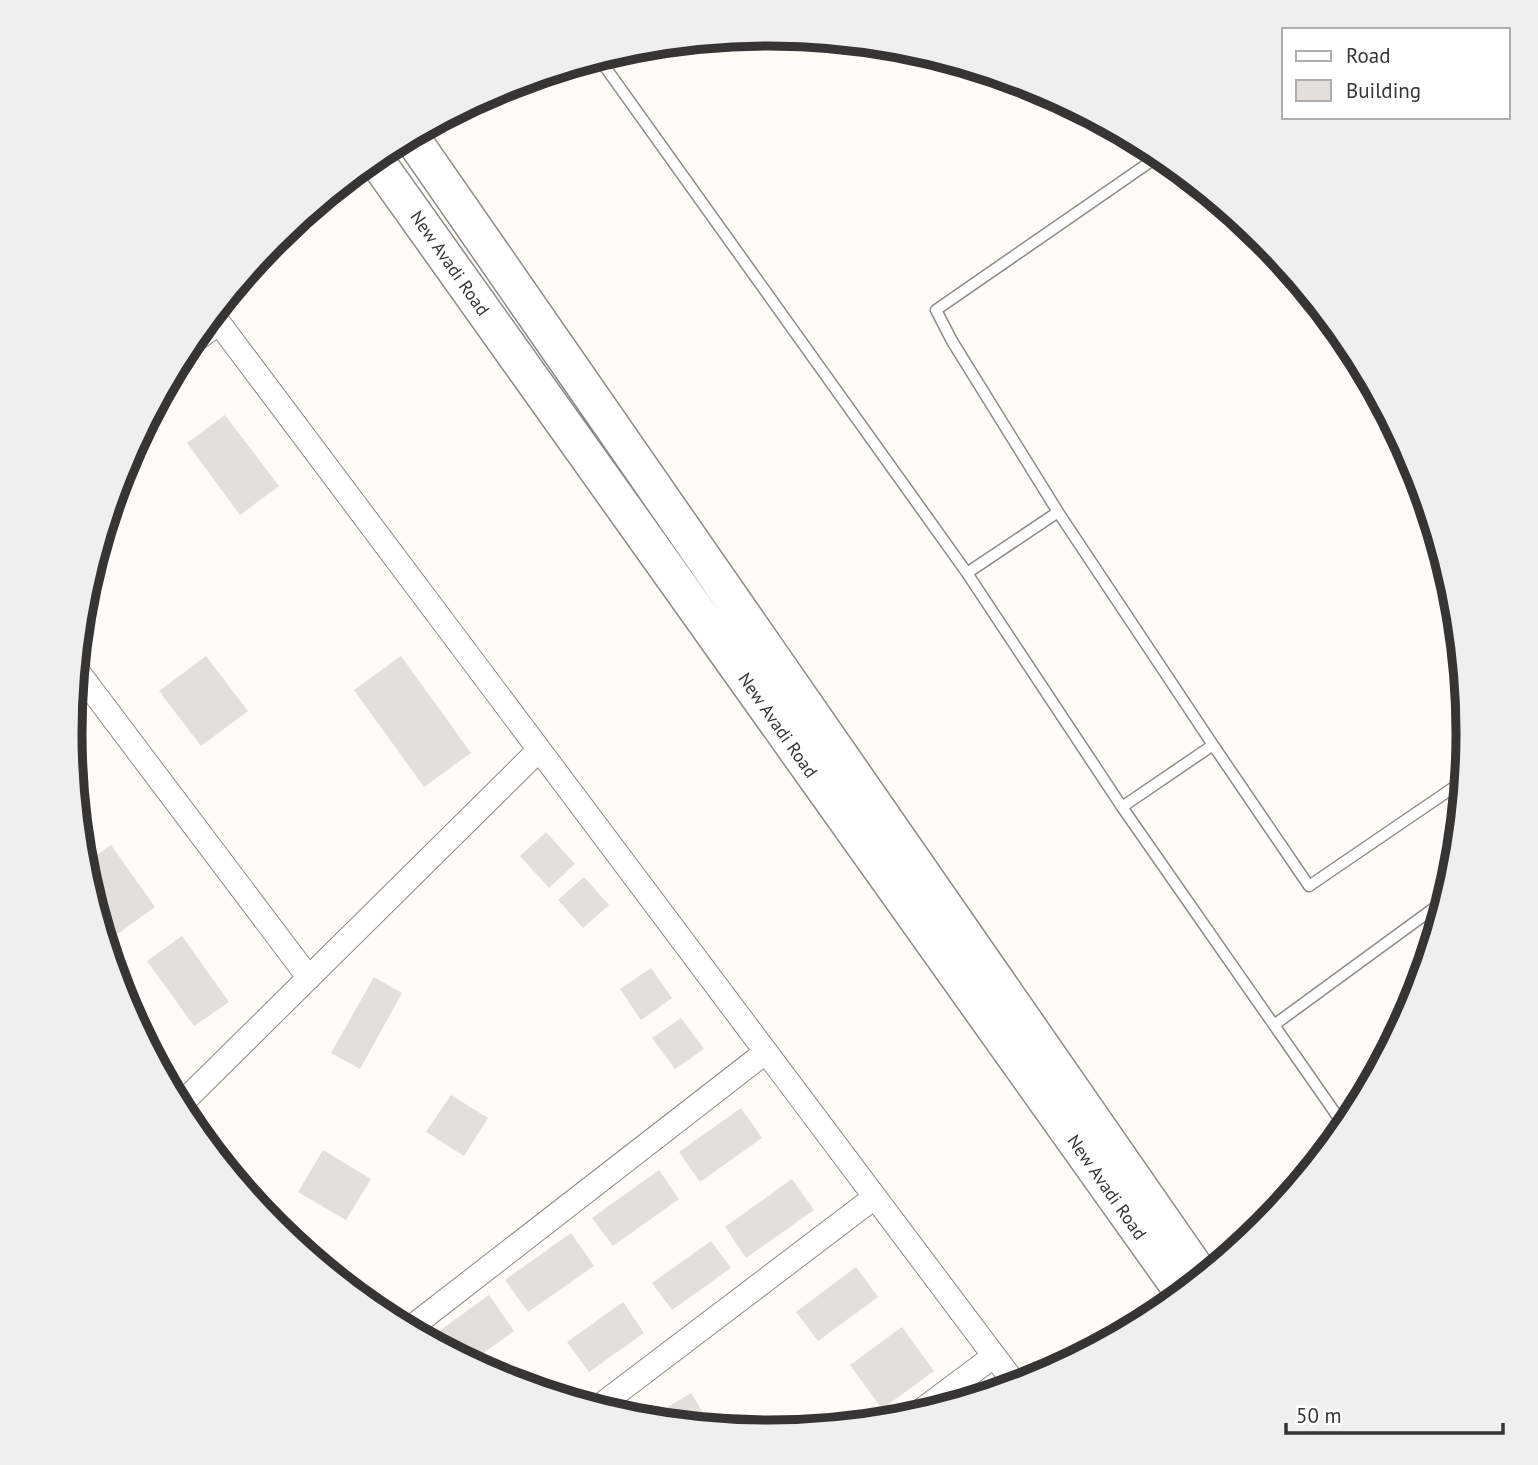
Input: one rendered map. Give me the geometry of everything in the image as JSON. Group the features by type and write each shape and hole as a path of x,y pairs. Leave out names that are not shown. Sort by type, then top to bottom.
{"main road":[{"name":"New Avadi Road","path":"416,144 1197,1270"},
{"name":"New Avadi Road","path":"381,166 1177,1285"}],"street":[{"path":"216,325 219,323 1009,1376"},
{"path":"84,680 309,978"},
{"path":"188,1098 540,750"},
{"path":"417,1322 766,1052"},
{"path":"608,1400 875,1197"},
{"path":"938,1398 994,1356"}],"lane":[{"path":"604,66 967,573 1122,807 1338,1117"},
{"path":"1150,162 936,310 952,341 1058,512 1309,886 1454,788"},
{"path":"967,573 1058,512"},
{"path":"1122,807 1213,745"},
{"path":"1274,1025 1433,910"}],"building":[{"path":"225,415 279,486 240,515 187,443"},
{"path":"206,656 248,711 201,746 159,691"},
{"path":"401,656 471,753 424,787 354,690"},
{"path":"546,832 575,864 549,888 520,856"},
{"path":"111,845 155,907 116,935 110,927 105,910 94,857"},
{"path":"584,877 609,905 583,928 558,900"},
{"path":"182,936 229,1002 194,1026 147,961"},
{"path":"651,968 672,998 641,1020 620,989"},
{"path":"374,977 402,993 360,1069 331,1053"},
{"path":"681,1018 704,1049 675,1069 652,1038"},
{"path":"451,1095 488,1118 464,1156 426,1132"},
{"path":"741,1108 762,1138 700,1182 679,1152"},
{"path":"323,1150 371,1179 346,1220 298,1192"},
{"path":"659,1170 679,1199 613,1246 592,1218"},
{"path":"792,1179 814,1210 746,1258 725,1227"},
{"path":"571,1233 594,1266 528,1312 505,1280"},
{"path":"711,1241 731,1268 672,1310 652,1283"},
{"path":"856,1267 878,1297 818,1341 796,1312"},
{"path":"489,1295 514,1331 480,1356 436,1333"},
{"path":"623,1302 644,1333 589,1372 567,1342"},
{"path":"902,1327 934,1371 882,1409 850,1365"},
{"path":"691,1393 705,1416 679,1414 661,1411"}]}
